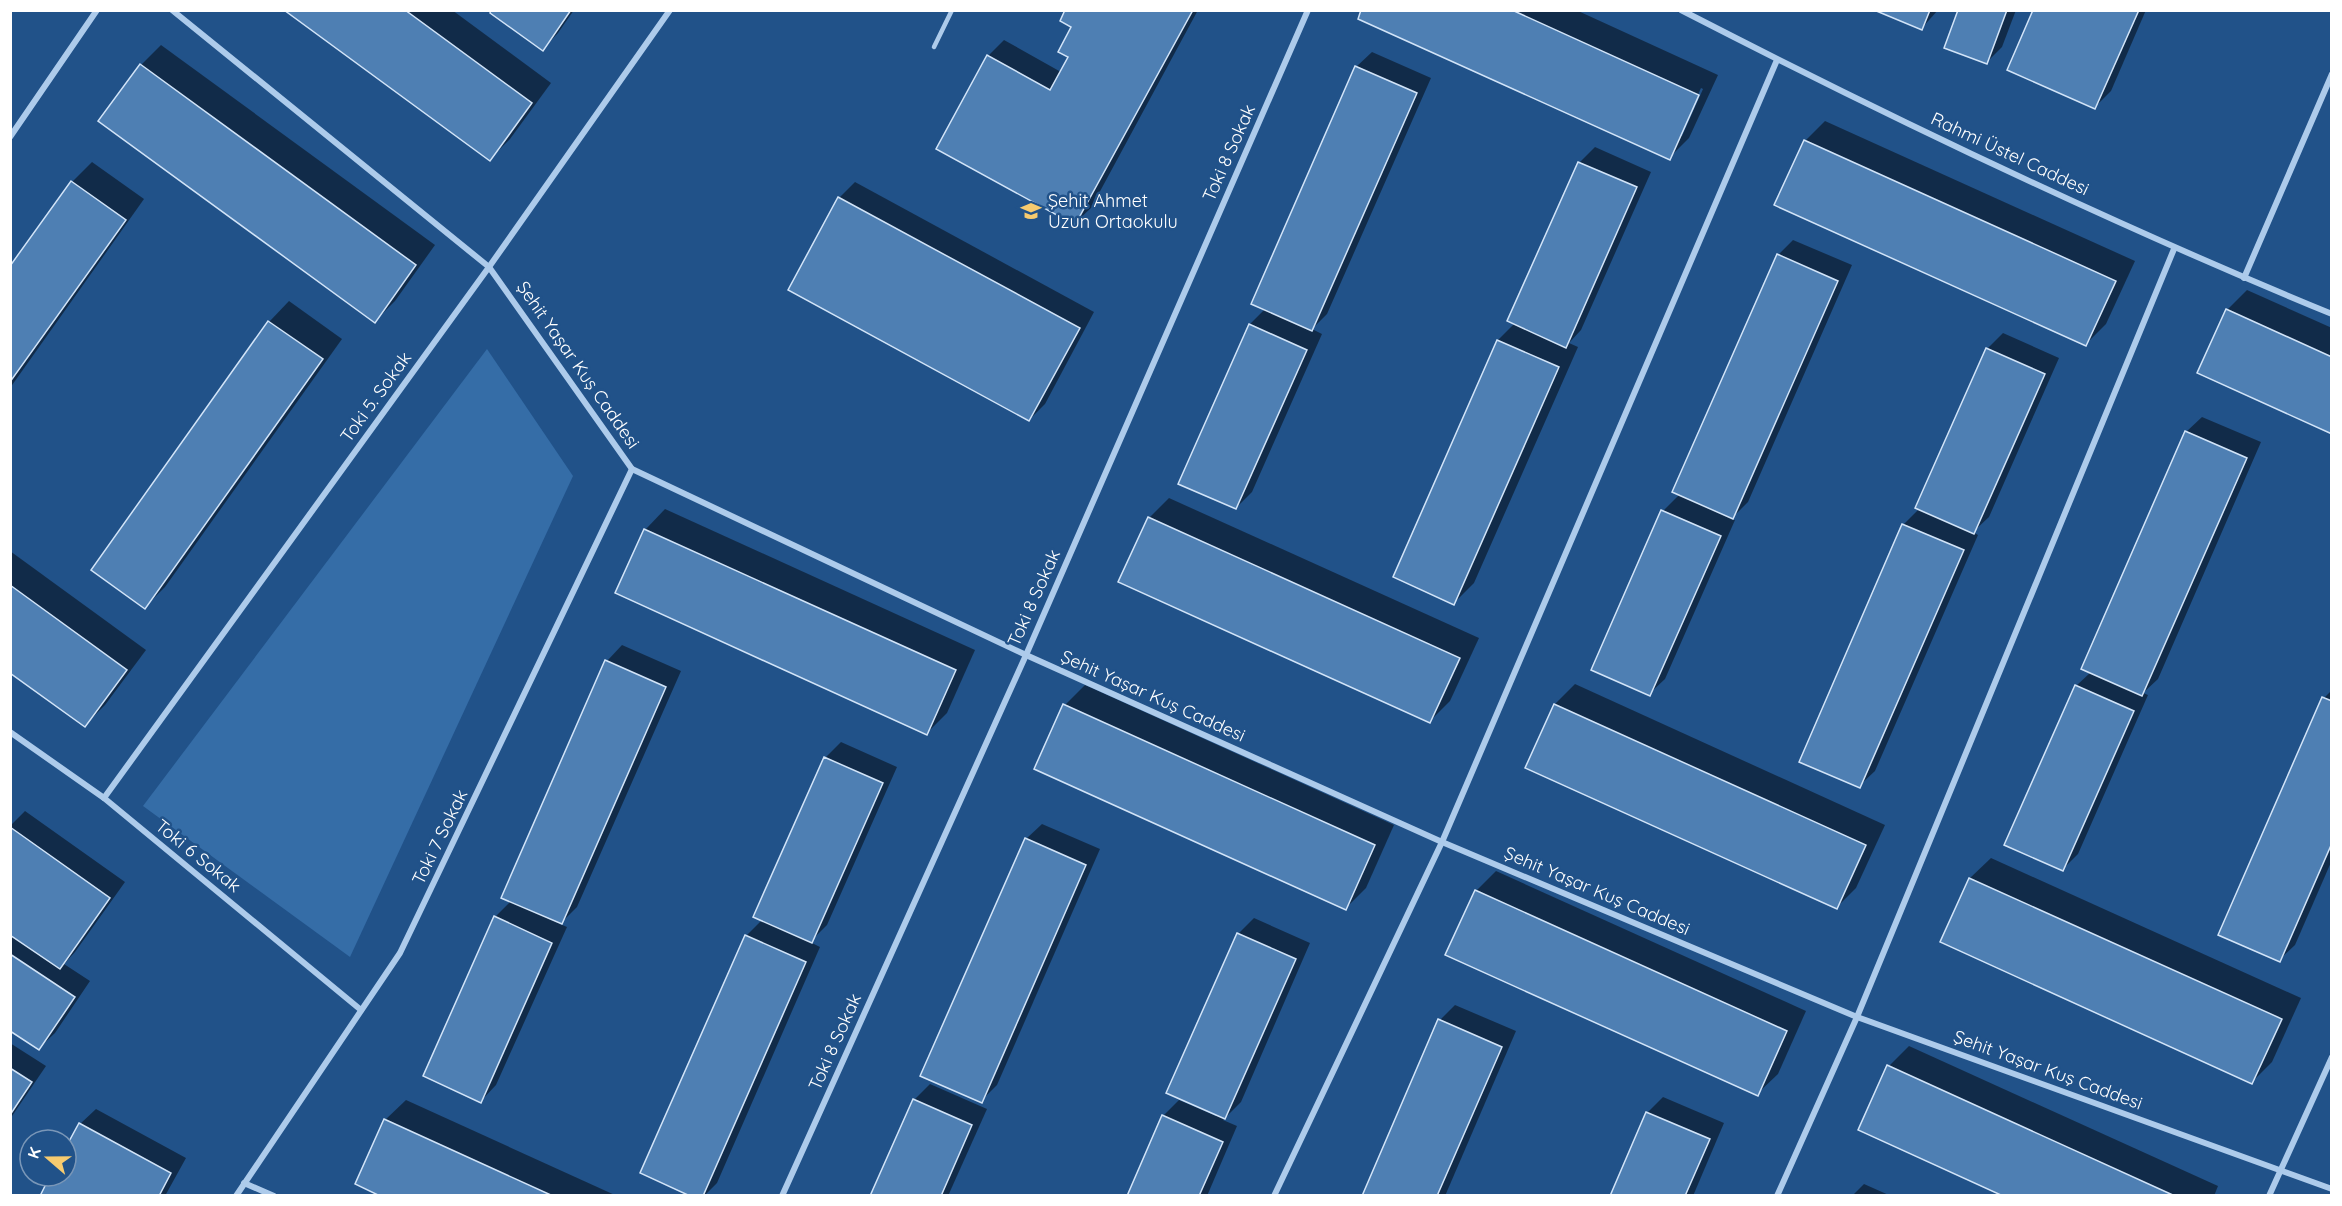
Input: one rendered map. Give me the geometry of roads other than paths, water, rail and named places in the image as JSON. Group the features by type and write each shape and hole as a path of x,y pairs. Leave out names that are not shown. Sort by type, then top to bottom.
{"street":[{"path":"10,137 97,10"},
{"name":"Şehit Yaşar Kuş Caddesi","path":"172,10 489,267 632,469 1026,655 1442,842 1857,1017 2331,1189"},
{"name":"Toki 5. Sokak","path":"104,798 489,267 670,10"},
{"name":"Toki 8 Sokak","path":"782,1196 1026,655 1308,10"},
{"name":"Rahmi Üstel Caddesi","path":"1680,10 1777,60 2174,249 2331,314"},
{"path":"1274,1196 1442,842 1777,60"},
{"path":"2244,278 2331,74"},
{"path":"1777,1196 1857,1017 2174,249"},
{"name":"Toki 7 Sokak","path":"236,1196 400,953 632,469"},
{"name":"Toki 6 Sokak","path":"10,732 104,798 362,1010"},
{"path":"2269,1196 2331,1057"},
{"path":"244,1183 273,1196"}],"lane":[{"path":"934,47 952,10"}],"place":[{"name":"Şehit Ahmet Uzun Ortaokulu","path":"1031,211"}]}
